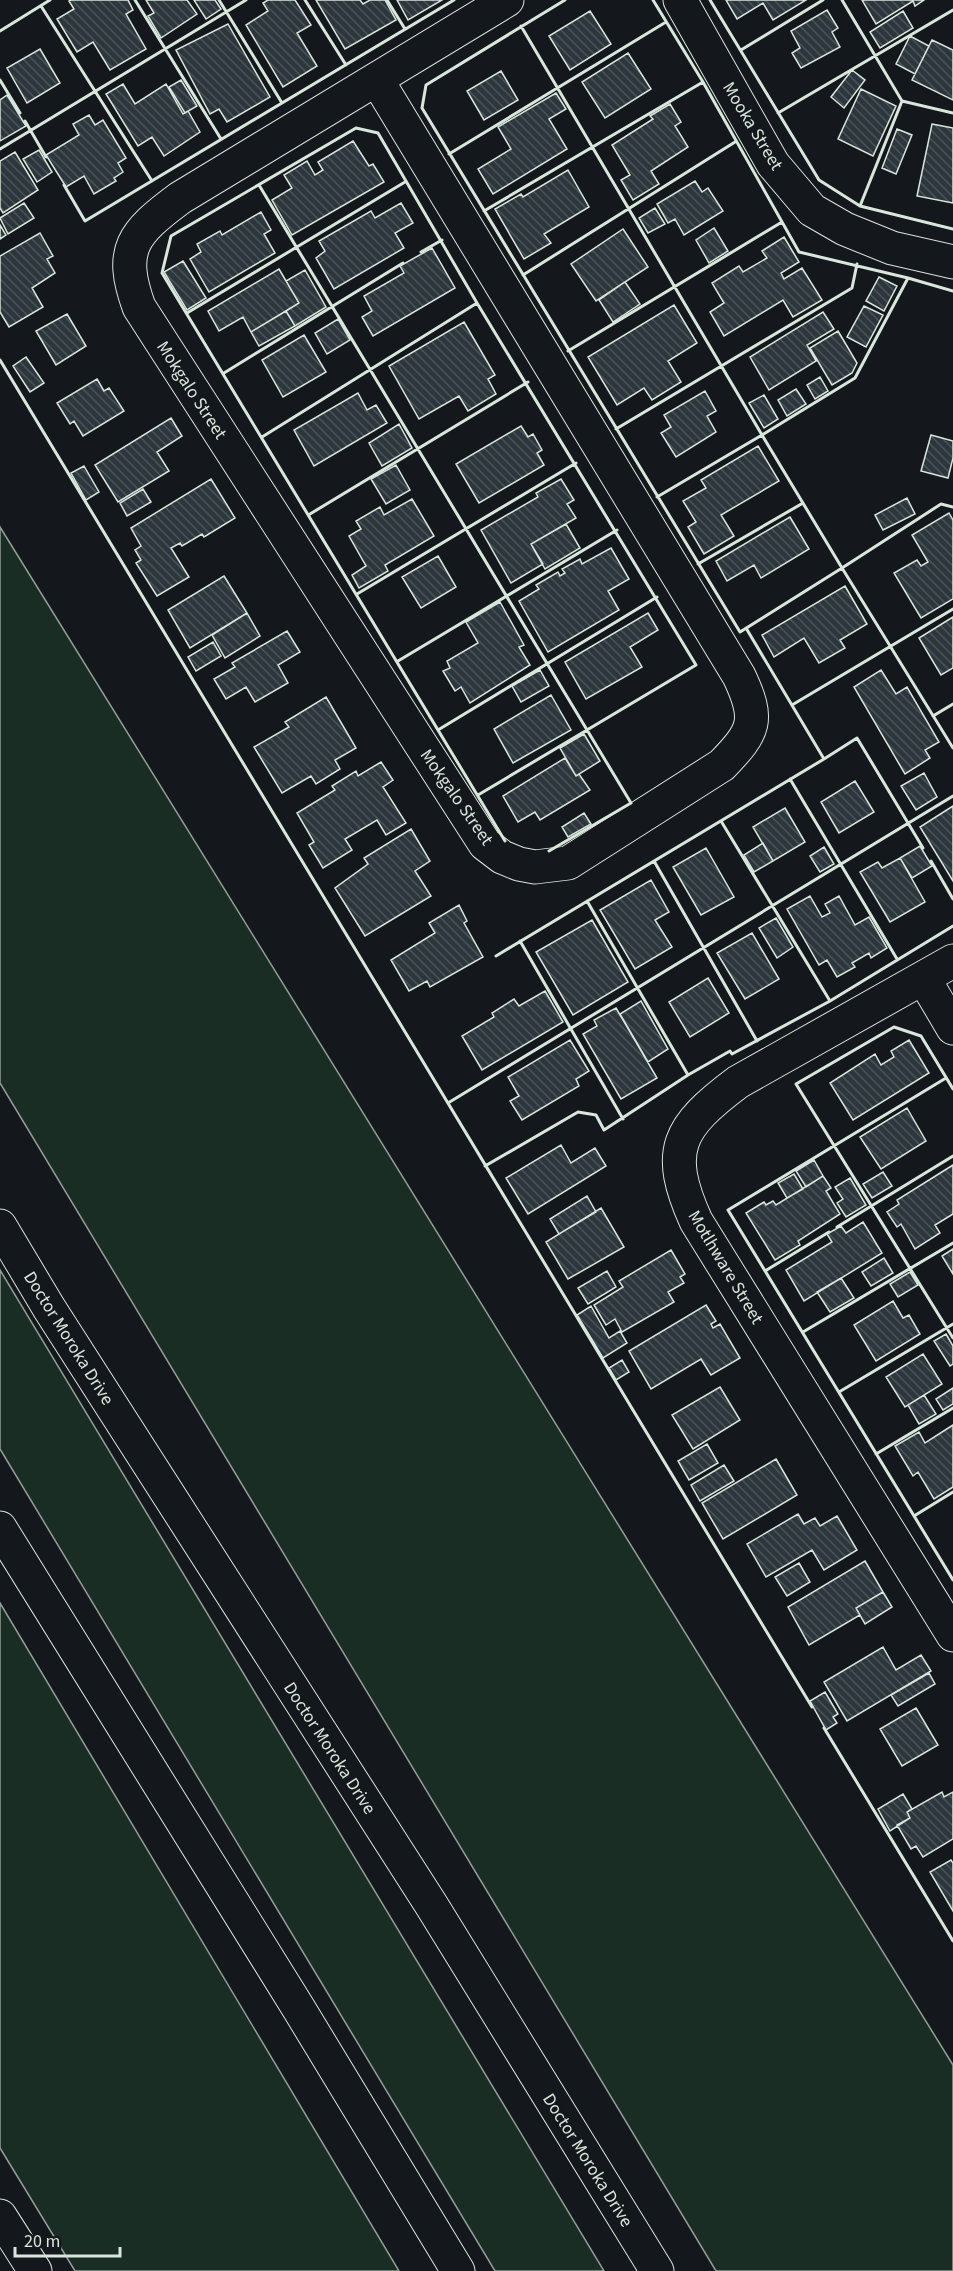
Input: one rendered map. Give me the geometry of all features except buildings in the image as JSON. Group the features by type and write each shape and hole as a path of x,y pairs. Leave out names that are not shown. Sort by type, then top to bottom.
{"street":[{"name":"Mokgalo Street","path":"376,80 733,666 750,699 752,727 740,746 722,765 568,862 535,867 519,864 502,857 485,844 139,307 129,279 130,250 152,219 180,198 507,0"},
{"name":"Mooka Street","path":"680,0 772,164 812,210 845,228 892,248 953,262"},
{"name":"Motlhware Street","path":"953,961 738,1082 707,1106 688,1129 677,1163 682,1189 696,1221 953,1635"},
{"path":"924,979 953,1028"},
{"name":"Doctor Moroka Drive","path":"0,1227 49,1308 432,1906 657,2271"},
{"path":"0,1528 293,1999 458,2271"},
{"path":"0,2216 35,2271"}],"green space":[{"path":"0,527 953,2065 953,2271 716,2271 0,1083"},
{"path":"0,1270 604,2271 495,2271 0,1449"},
{"path":"0,1603 399,2271 75,2271 0,2148"}],"wall":[{"path":"0,31 50,0"},
{"path":"135,0 221,139"},
{"path":"219,0 282,103"},
{"path":"0,149 246,0"},
{"path":"305,0 346,65"},
{"path":"387,0 405,29"},
{"path":"64,185 85,221 454,0"},
{"path":"565,0 426,85 422,108 740,632 842,568 953,748"},
{"path":"653,0 703,82 799,252 908,278"},
{"path":"710,0 819,180 860,206 953,229"},
{"path":"741,50 823,0"},
{"path":"842,0 902,101 953,113"},
{"path":"41,6 152,181"},
{"path":"778,113 953,10"},
{"path":"449,154 666,22"},
{"path":"521,26 762,435 657,497"},
{"path":"0,80 20,113"},
{"path":"484,211 703,82"},
{"path":"860,206 902,101"},
{"path":"25,121 46,157"},
{"path":"478,795 696,665 477,303 378,133 356,128 171,236 162,273 505,841"},
{"path":"523,275 735,142"},
{"path":"187,313 405,182"},
{"path":"259,185 631,803 549,851"},
{"path":"568,351 782,222"},
{"path":"421,252 442,240"},
{"path":"224,373 403,263"},
{"path":"616,429 852,288 857,264"},
{"path":"953,291 908,278 855,378 762,435 842,568 941,504 953,507"},
{"path":"262,437 477,303"},
{"path":"0,360 812,1707"},
{"path":"310,514 528,382"},
{"path":"357,594 576,463"},
{"path":"698,564 803,503"},
{"path":"398,661 617,530"},
{"path":"438,730 657,597"},
{"path":"792,705 953,609"},
{"path":"496,956 824,759 746,628"},
{"path":"933,716 953,704"},
{"path":"824,759 857,738 923,848"},
{"path":"790,779 897,959"},
{"path":"448,1103 953,796"},
{"path":"721,821 830,1001"},
{"path":"654,861 757,1041"},
{"path":"931,861 953,899"},
{"path":"587,901 688,1075"},
{"path":"485,1166 578,1112 596,1115 604,1130 688,1075 730,1051 732,1054 830,1001 953,926"},
{"path":"520,941 623,1119"},
{"path":"953,1089 921,1036 894,1027 796,1084 953,1338"},
{"path":"946,1078 728,1210 953,1580"},
{"path":"837,1227 953,1156"},
{"path":"765,1271 829,1232"},
{"path":"803,1332 953,1243"},
{"path":"839,1392 953,1324"},
{"path":"876,1454 953,1408"},
{"path":"914,1516 953,1492"},
{"path":"824,1728 953,1941"}]}
